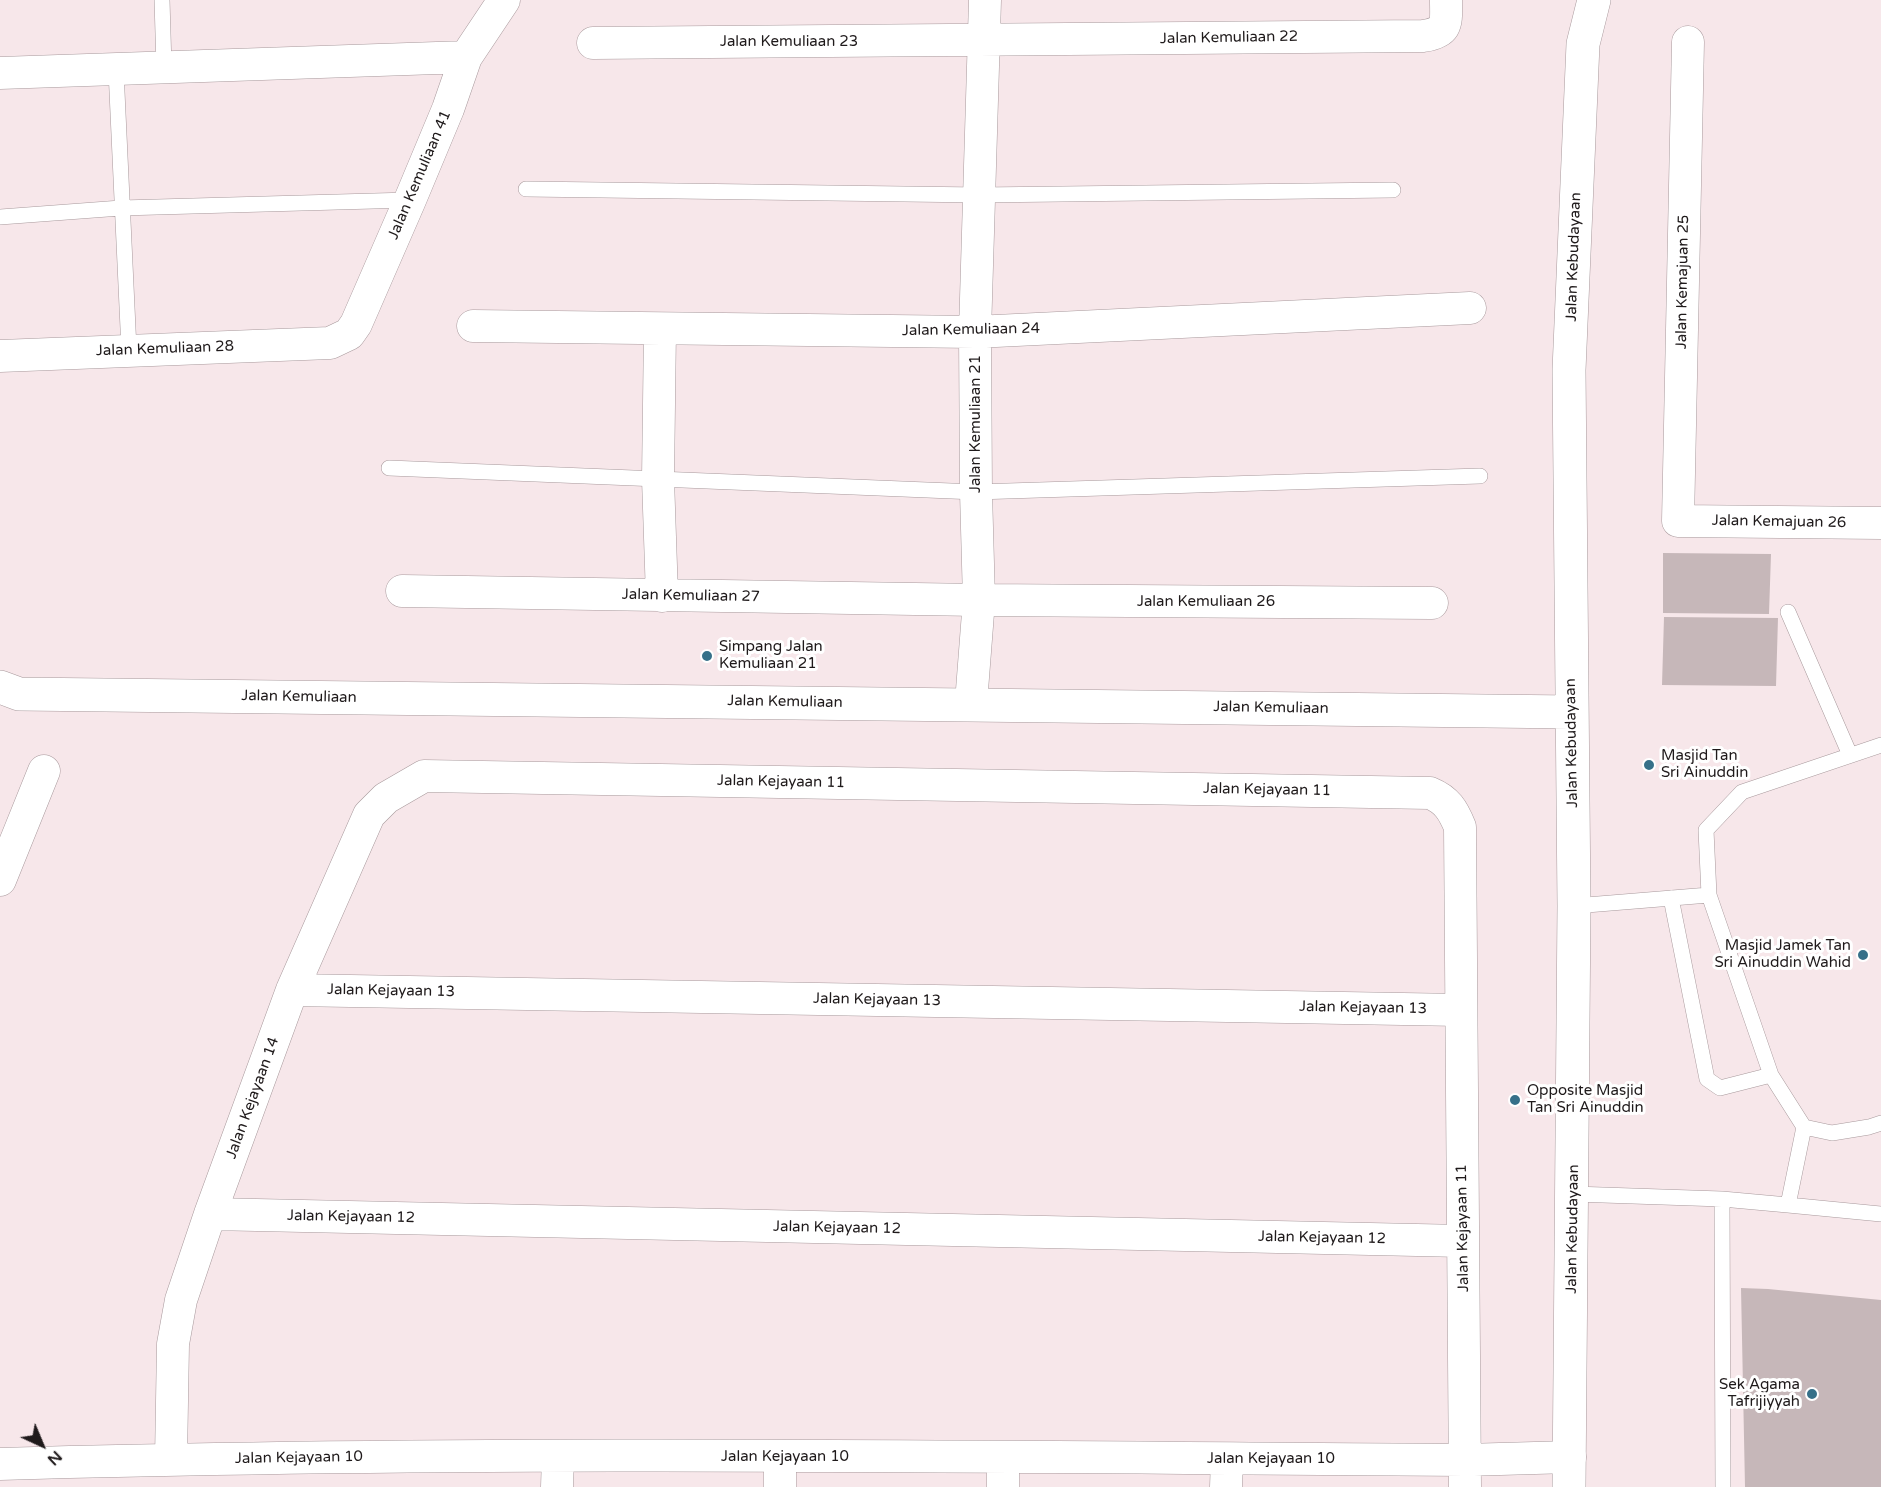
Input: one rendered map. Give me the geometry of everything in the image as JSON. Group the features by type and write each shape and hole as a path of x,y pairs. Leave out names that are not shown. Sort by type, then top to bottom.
{"street":[{"name":"Jalan Kemuliaan 41","path":"330,343 349,334 356,324 410,200 466,57 504,0"},
{"name":"Jalan Kemuliaan 21","path":"971,704 979,600 975,492 975,332 985,0"},
{"name":"Jalan Kemuliaan 22","path":"984,41 1423,36 1436,34 1443,29 1446,22 1446,0"},
{"name":"Jalan Kebudayaan","path":"1570,1472 1574,906 1569,370 1583,44 1594,0"},
{"name":"Jalan Kemuliaan 23","path":"593,44 984,41"},
{"name":"Jalan Kemajuan 25","path":"1678,521 1688,42"},
{"path":"0,73 466,57"},
{"name":"Jalan Kemuliaan 24","path":"473,327 975,332 1470,308"},
{"path":"660,329 658,479 662,596"},
{"name":"Jalan Kemuliaan 28","path":"0,356 330,343"},
{"name":"Jalan Kemajuan 26","path":"1678,521 1881,523"},
{"name":"Jalan Kemuliaan 27","path":"402,591 979,600"},
{"name":"Jalan Kemuliaan 26","path":"979,600 1432,603"},
{"name":"Jalan Kemuliaan","path":"0,687 19,694 1572,712"},
{"path":"0,880 44,771"},
{"name":"Jalan Kejayaan 14","path":"171,1459 173,1344 181,1300 292,990 369,815 386,798 424,776"},
{"name":"Jalan Kejayaan 11","path":"424,776 1430,793 1443,798 1454,812 1460,827 1465,1474"},
{"name":"Jalan Kejayaan 13","path":"292,990 1461,1010"},
{"name":"Jalan Kejayaan 12","path":"210,1214 1463,1241"},
{"path":"557,1487 558,1456"},
{"name":"Jalan Kejayaan 10","path":"0,1464 171,1459 558,1456 780,1472 1465,1474 1570,1472"}],"lane":[{"path":"162,0 164,67"},
{"path":"116,70 129,350"},
{"path":"526,189 980,195 1393,190"},
{"path":"0,217 121,208 410,200"},
{"path":"389,468 975,492 1480,476"},
{"path":"1788,612 1850,755"},
{"path":"1788,1204 1804,1127 1771,1075 1709,895 1706,830 1742,792 1881,745"},
{"path":"1574,906 1709,895"},
{"path":"1671,898 1707,1079 1720,1088 1771,1075"},
{"path":"1804,1127 1832,1133 1881,1123"},
{"path":"1573,1194 1722,1199 1881,1214"},
{"path":"1722,1199 1723,1487"}],"building":[{"path":"1663,553 1771,554 1769,614 1663,613"},
{"path":"1664,617 1778,618 1776,686 1662,685"},
{"name":"Sek Agama Tafrijiyyah","path":"1741,1288 1881,1300 1881,1487 1745,1487"}],"place":[{"name":"Simpang Jalan Kemuliaan 21","path":"707,656"},
{"name":"Masjid Tan Sri Ainuddin","path":"1649,765"},
{"name":"Masjid Jamek Tan Sri Ainuddin Wahid","path":"1863,955"},
{"name":"Opposite Masjid Tan Sri Ainuddin","path":"1515,1100"},
{"name":"Sek Agama Tafrijiyyah","path":"1812,1394"}]}
